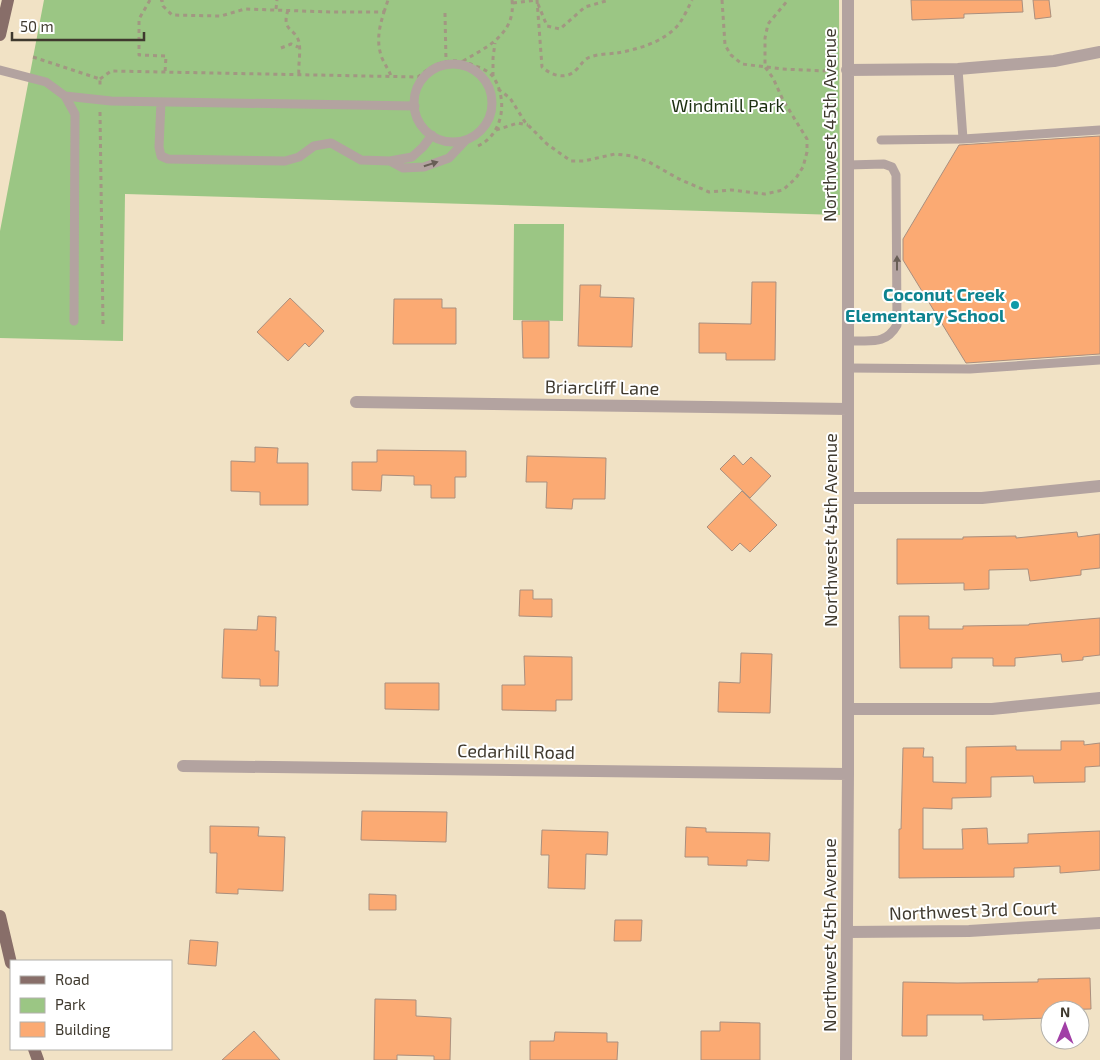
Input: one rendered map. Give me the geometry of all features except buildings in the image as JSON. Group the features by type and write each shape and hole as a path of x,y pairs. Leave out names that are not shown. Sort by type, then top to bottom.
{"main road":[{"path":"0,36 8,0"},
{"path":"0,916 10,960"}],"street":[{"name":"Northwest 45th Avenue","path":"846,1060 848,932 848,0"},
{"path":"848,70 958,69 1054,61 1100,52"},
{"name":"Briarcliff Lane","path":"356,402 848,409"},
{"path":"848,498 982,498 1100,486"},
{"path":"848,709 992,709 1100,698"},
{"name":"Cedarhill Road","path":"183,766 848,774"},
{"name":"Northwest 3rd Court","path":"848,932 969,931 1100,923"}],"lane":[{"path":"451,65 461,66 479,74 486,82 490,91 491,111 488,121 475,136 466,140 446,141 432,135 421,125 416,116 415,106 415,96 424,78 432,71 451,65"},
{"path":"958,69 963,140"},
{"path":"0,70 46,82 65,96 75,114 74,321"},
{"path":"65,96 100,100 161,102 415,106"},
{"path":"161,102 159,147 161,156 168,159 285,161 299,157 314,146 331,143 361,160 390,161 412,157 432,135"},
{"path":"882,140 963,140 1100,130"},
{"path":"390,161 403,168 424,166 449,158 466,140"},
{"path":"848,165 884,164 892,167 896,175 897,325 892,334 884,340 848,341"},
{"path":"848,368 970,369 1100,360"}],"path":[{"path":"150,0 139,19 139,55 166,56 165,72"},
{"path":"161,0 163,6 172,16 221,16 245,9 384,12"},
{"path":"276,0 276,10"},
{"path":"388,0 378,38 383,61 388,66 391,76"},
{"path":"537,0 547,26 560,29 578,11 609,0"},
{"path":"537,0 542,67 550,74 562,76 575,71 582,62 591,56 650,45 667,35 679,24 692,0"},
{"path":"462,61 496,40 504,32 511,15 512,1 537,0"},
{"path":"722,0 725,45 731,55 742,64 826,71"},
{"path":"498,89 510,98 528,124 548,144 571,162 615,154 632,156 650,162 679,179 709,192 731,190 765,194 782,190 796,178 803,167 807,152 807,139 782,100 773,78 765,67 765,38 768,24 788,0"},
{"path":"288,10 285,19 288,28 298,41 299,75"},
{"path":"445,14 446,61"},
{"path":"475,147 490,138 501,117 501,101 493,77 492,58 496,40"},
{"path":"282,48 291,44 298,47"},
{"path":"33,57 100,79"},
{"path":"100,79 111,71 418,77 438,63 446,61 462,61 482,68 493,77"},
{"path":"100,79 102,324"},
{"path":"495,130 518,123 528,124"}],"green space":[{"name":"Windmill Park","path":"44,0 839,0 840,215 125,194 123,341 0,338 0,231"},
{"path":"514,224 564,224 563,321 513,320"}],"place":[{"name":"Coconut Creek Elementary School","path":"1015,305"}]}
